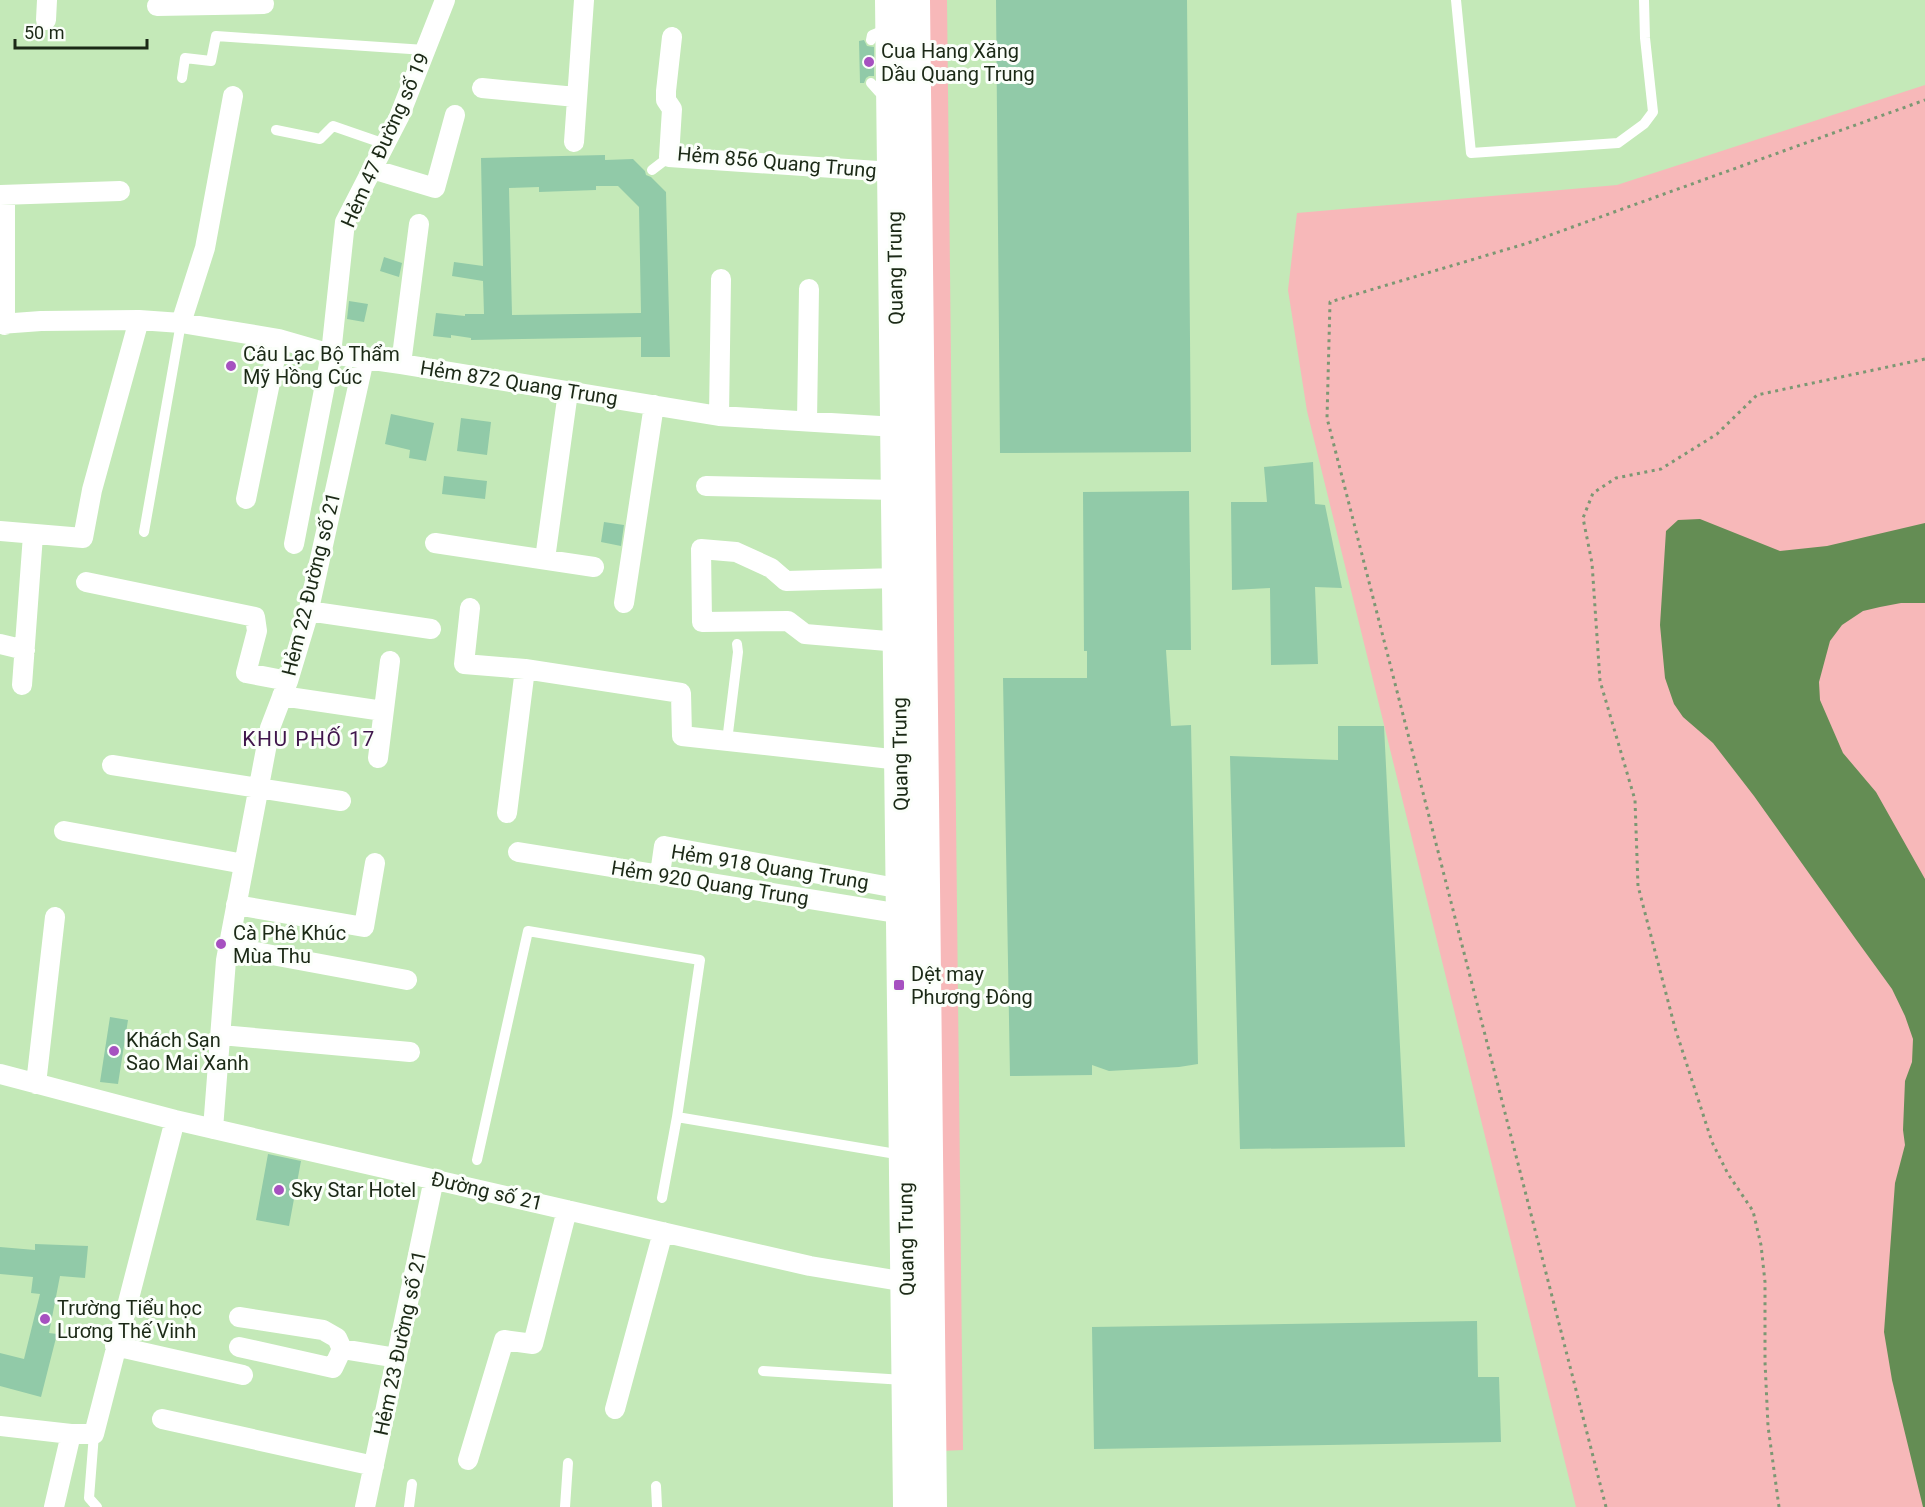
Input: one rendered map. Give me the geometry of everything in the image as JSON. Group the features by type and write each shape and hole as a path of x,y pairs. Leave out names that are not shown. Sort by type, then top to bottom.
{"main road":[{"name":"Quang Trung","path":"914,0 917,1284 920,1498"},
{"name":"Quang Trung","path":"884,22 882,89 893,172 905,1155 917,1284 907,1380 920,1498"}],"street":[{"path":"46,20 47,0"},
{"name":"Hẻm 47 Đường số 19","path":"294,544 331,354 345,222 399,117 445,0"},
{"path":"574,142 584,0"},
{"path":"158,6 230,2 264,4"},
{"name":"Hẻm 856 Quang Trung","path":"672,37 666,91 666,100 672,109 669,157 893,172"},
{"path":"482,88 576,97"},
{"path":"181,323 205,248 232,96"},
{"path":"372,169 435,188 455,115"},
{"path":"2,324 3,195 120,191"},
{"path":"401,364 419,224"},
{"path":"719,416 721,279"},
{"path":"807,421 809,289"},
{"path":"0,531 83,538 92,490 139,320"},
{"name":"Hẻm 872 Quang Trung","path":"2,324 41,321 139,320 181,323 279,339 331,354 719,416 896,427"},
{"path":"246,499 279,339"},
{"name":"Hẻm 22 Đường số 21","path":"213,1129 223,986 270,728 285,688 308,611 364,359"},
{"path":"544,559 568,392"},
{"path":"624,603 654,405"},
{"path":"706,486 897,490"},
{"path":"22,685 33,535"},
{"path":"435,543 594,567"},
{"path":"898,578 786,581 771,568 736,552 701,549 702,622 788,621 805,634 899,642"},
{"path":"86,582 255,617 257,631 246,673 285,688 383,711"},
{"path":"470,608 464,664 525,669 681,693 682,736 900,760"},
{"path":"308,611 431,629"},
{"path":"0,644 25,650"},
{"path":"378,758 390,661"},
{"path":"507,813 525,669"},
{"path":"112,765 341,801"},
{"path":"64,831 244,864"},
{"name":"Hẻm 918 Quang Trung","path":"660,874 664,846 902,901"},
{"name":"Hẻm 920 Quang Trung","path":"518,852 660,874 902,901"},
{"path":"237,905 364,927 375,863"},
{"path":"36,1084 56,918"},
{"path":"229,947 407,980"},
{"path":"221,1035 410,1052"},
{"name":"Đường số 21","path":"0,1074 175,1120 810,1266 917,1284"},
{"path":"0,1426 71,1434 94,1434 175,1120"},
{"name":"Hẻm 23 Đường số 21","path":"365,1507 435,1179"},
{"path":"468,1460 504,1340 533,1344 567,1210"},
{"path":"615,1409 663,1232"},
{"path":"239,1317 323,1330 337,1338 342,1349 333,1368 239,1347"},
{"path":"115,1346 243,1375"},
{"path":"342,1349 397,1358"},
{"path":"162,1419 374,1466"},
{"path":"54,1507 71,1434"}],"lane":[{"path":"1456,0 1471,153 1618,143 1644,124 1653,112 1645,38 1644,0"},
{"path":"182,78 185,58 211,61 216,36 425,50"},
{"path":"276,130 320,139 333,126 385,144"},
{"path":"652,170 669,157"},
{"path":"144,532 181,323"},
{"path":"727,741 738,652 737,644"},
{"path":"477,1160 528,931 700,960 677,1118 662,1198"},
{"path":"677,1118 905,1155"},
{"path":"764,1371 907,1380"},
{"path":"94,1434 89,1498 97,1507"},
{"path":"565,1507 568,1464"},
{"path":"409,1507 412,1484"},
{"path":"656,1486 657,1507"}],"path":[{"path":"1606,1507 1327,418 1330,302 1528,243 1925,100"},
{"path":"1779,1507 1768,1426 1765,1282 1761,1245 1754,1211 1728,1174 1712,1142 1675,1028 1638,886 1635,800 1600,681 1592,563 1583,518 1593,493 1616,478 1661,469 1717,434 1757,395 1925,359"}],"shaded area":[{"path":"924,0 947,0 963,1450 941,1451"},
{"path":"1925,85 1925,1507 1576,1507 1307,411 1288,290 1297,213 1617,185"},
{"path":"1700,519 1780,551 1827,546 1925,523 1925,603 1901,603 1863,611 1842,625 1830,641 1819,682 1820,700 1843,753 1876,792 1925,879 1925,1507 1923,1507 1892,1380 1884,1332 1895,1183 1905,1145 1903,1130 1905,1081 1912,1062 1913,1039 1892,989 1754,796 1713,743 1683,717 1674,704 1665,678 1660,625 1666,531 1678,520"}],"building":[{"path":"996,0 1187,0 1191,452 1000,453"},
{"name":"Cua Hang Xăng Dầu Quang Trung","path":"864,40 867,46 874,47 874,76 869,76 864,83 860,83 859,41"},
{"path":"605,155 605,160 633,159 646,175 666,192 670,357 641,357 641,337 471,340 471,338 451,335 451,338 433,336 436,313 465,316 465,314 484,314 483,281 452,276 454,262 483,266 481,158","holes":["596,186 618,186 639,207 641,313 512,315 509,188 539,187 539,192 596,190"]},
{"path":"384,257 402,263 399,277 380,271"},
{"path":"349,301 368,304 364,322 347,319"},
{"path":"391,414 434,423 426,461 409,458 410,450 385,444"},
{"path":"461,418 491,422 487,455 457,451"},
{"path":"1313,462 1315,504 1325,505 1342,588 1315,587 1318,664 1271,665 1270,588 1232,590 1231,502 1267,502 1264,467"},
{"path":"444,476 487,481 485,499 442,494"},
{"path":"1189,491 1191,650 1166,650 1171,726 1191,725 1198,1064 1109,1071 1092,1065 1092,1075 1010,1076 1003,678 1087,678 1087,651 1084,651 1083,492"},
{"path":"604,522 624,525 621,546 601,542"},
{"path":"1338,726 1384,726 1405,1147 1240,1149 1230,756 1338,760"},
{"name":"Khách Sạn Sao Mai Xanh","path":"110,1017 128,1020 118,1084 100,1082"},
{"name":"Sky Star Hotel","path":"268,1154 301,1161 289,1226 256,1220"},
{"path":"35,1244 88,1246 85,1278 60,1276 49,1333 57,1334 41,1397 0,1386 0,1353 24,1359 40,1294 31,1293 33,1277 0,1274 0,1247 35,1250"},
{"path":"1477,1321 1478,1377 1499,1377 1501,1442 1094,1449 1092,1327"}],"place":[{"name":"Cua Hang Xăng Dầu Quang Trung","path":"869,62"},
{"name":"Câu Lạc Bộ Thẩm Mỹ Hồng Cúc","path":"231,366"},
{"name":"Cà Phê Khúc Mùa Thu","path":"221,944"},
{"name":"Dệt may Phương Đông","path":"899,985"},
{"name":"Khách Sạn Sao Mai Xanh","path":"114,1051"},
{"name":"Sky Star Hotel","path":"279,1190"},
{"name":"Trường Tiểu học Lương Thế Vinh","path":"45,1319"}],"district":[{"name":"KHU PHỐ 17","path":"309,739"}]}
